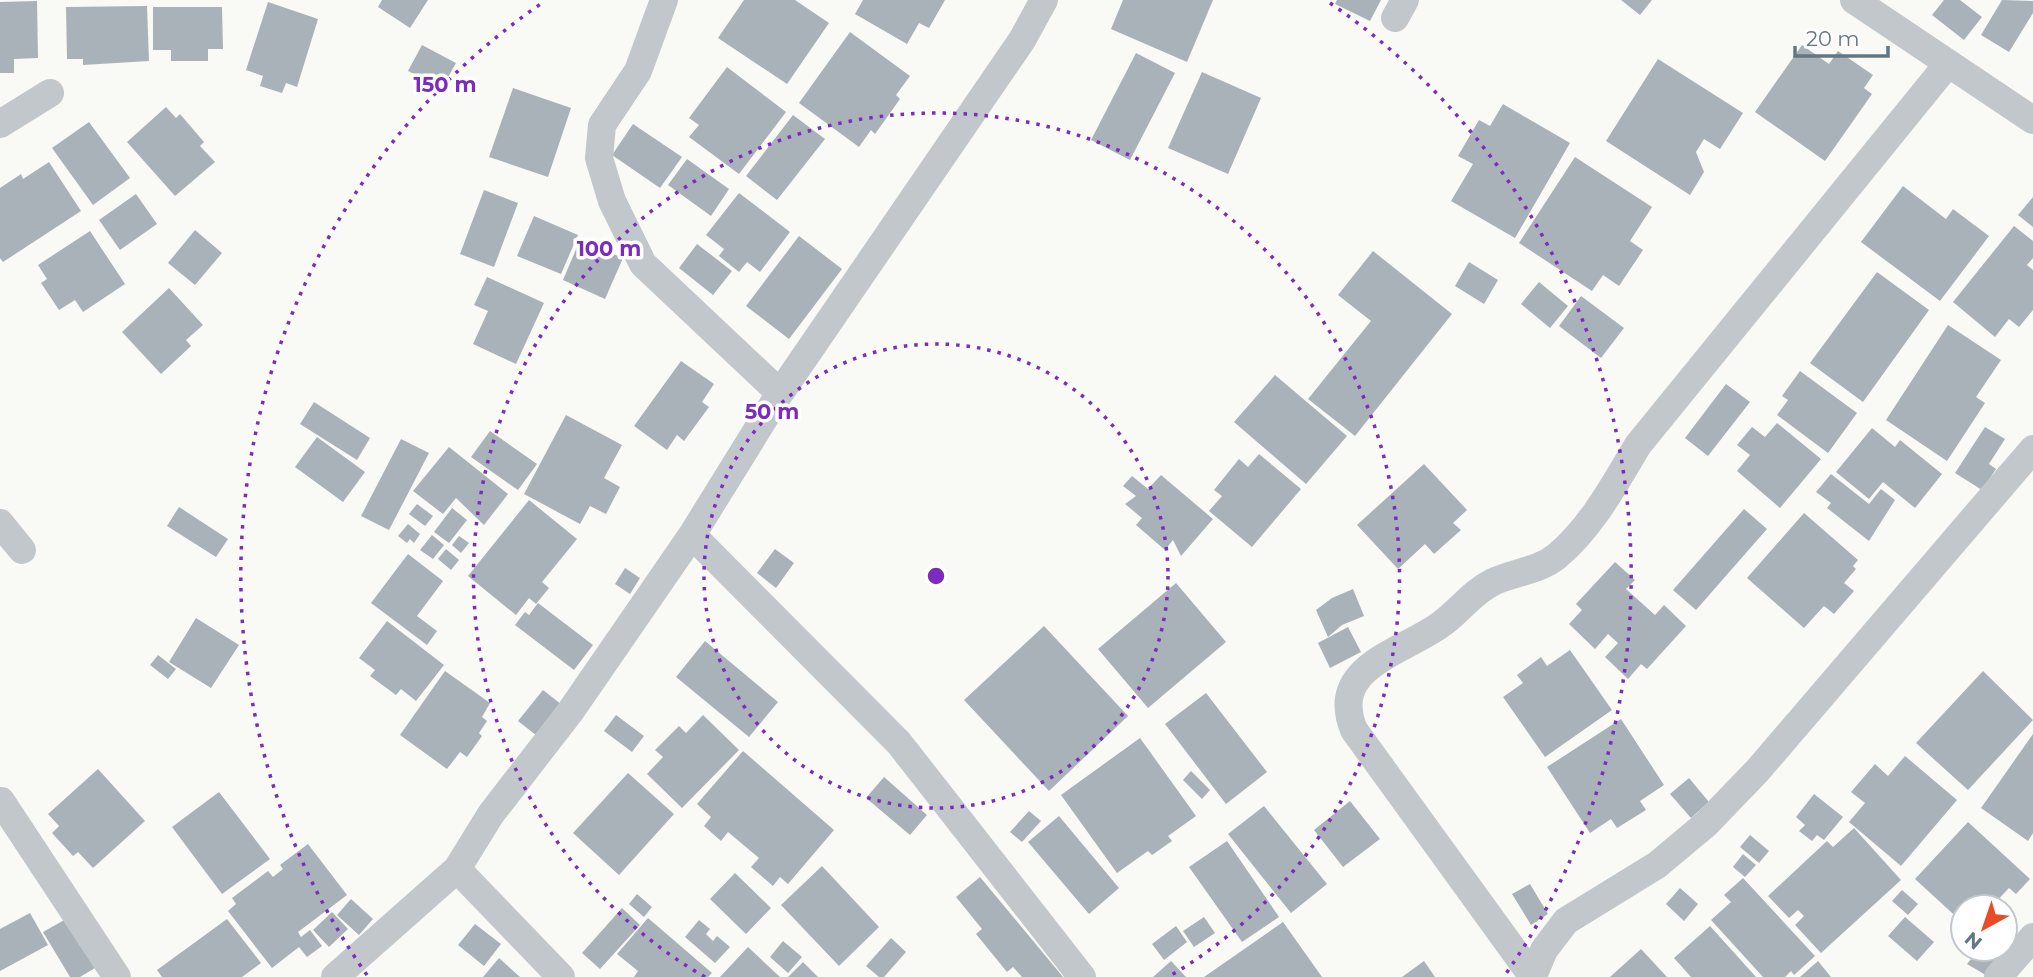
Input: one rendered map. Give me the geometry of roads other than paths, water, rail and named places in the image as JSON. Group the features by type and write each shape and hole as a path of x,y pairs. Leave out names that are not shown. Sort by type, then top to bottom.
{"street":[{"path":"664,0 638,71 601,125 599,158 602,169 626,234 643,264 780,393"},
{"path":"335,977 457,869 491,814 570,712 692,535 780,393 1022,40 1044,0"},
{"path":"1854,0 1947,65 2033,120"},
{"path":"1533,976 1354,730 1348,714 1347,698 1355,680 1373,664 1442,625 1474,592 1497,580 1541,566 1557,556 1600,508 1638,445 1947,65"},
{"path":"0,124 50,93"},
{"path":"1533,976 1544,950 1566,921 1657,865 1706,824 1758,770 2033,449"},
{"path":"0,523 22,550"},
{"path":"692,535 899,743 1082,977"},
{"path":"1,801 114,976"},
{"path":"457,869 561,977"},
{"path":"1998,977 2033,937"}]}
